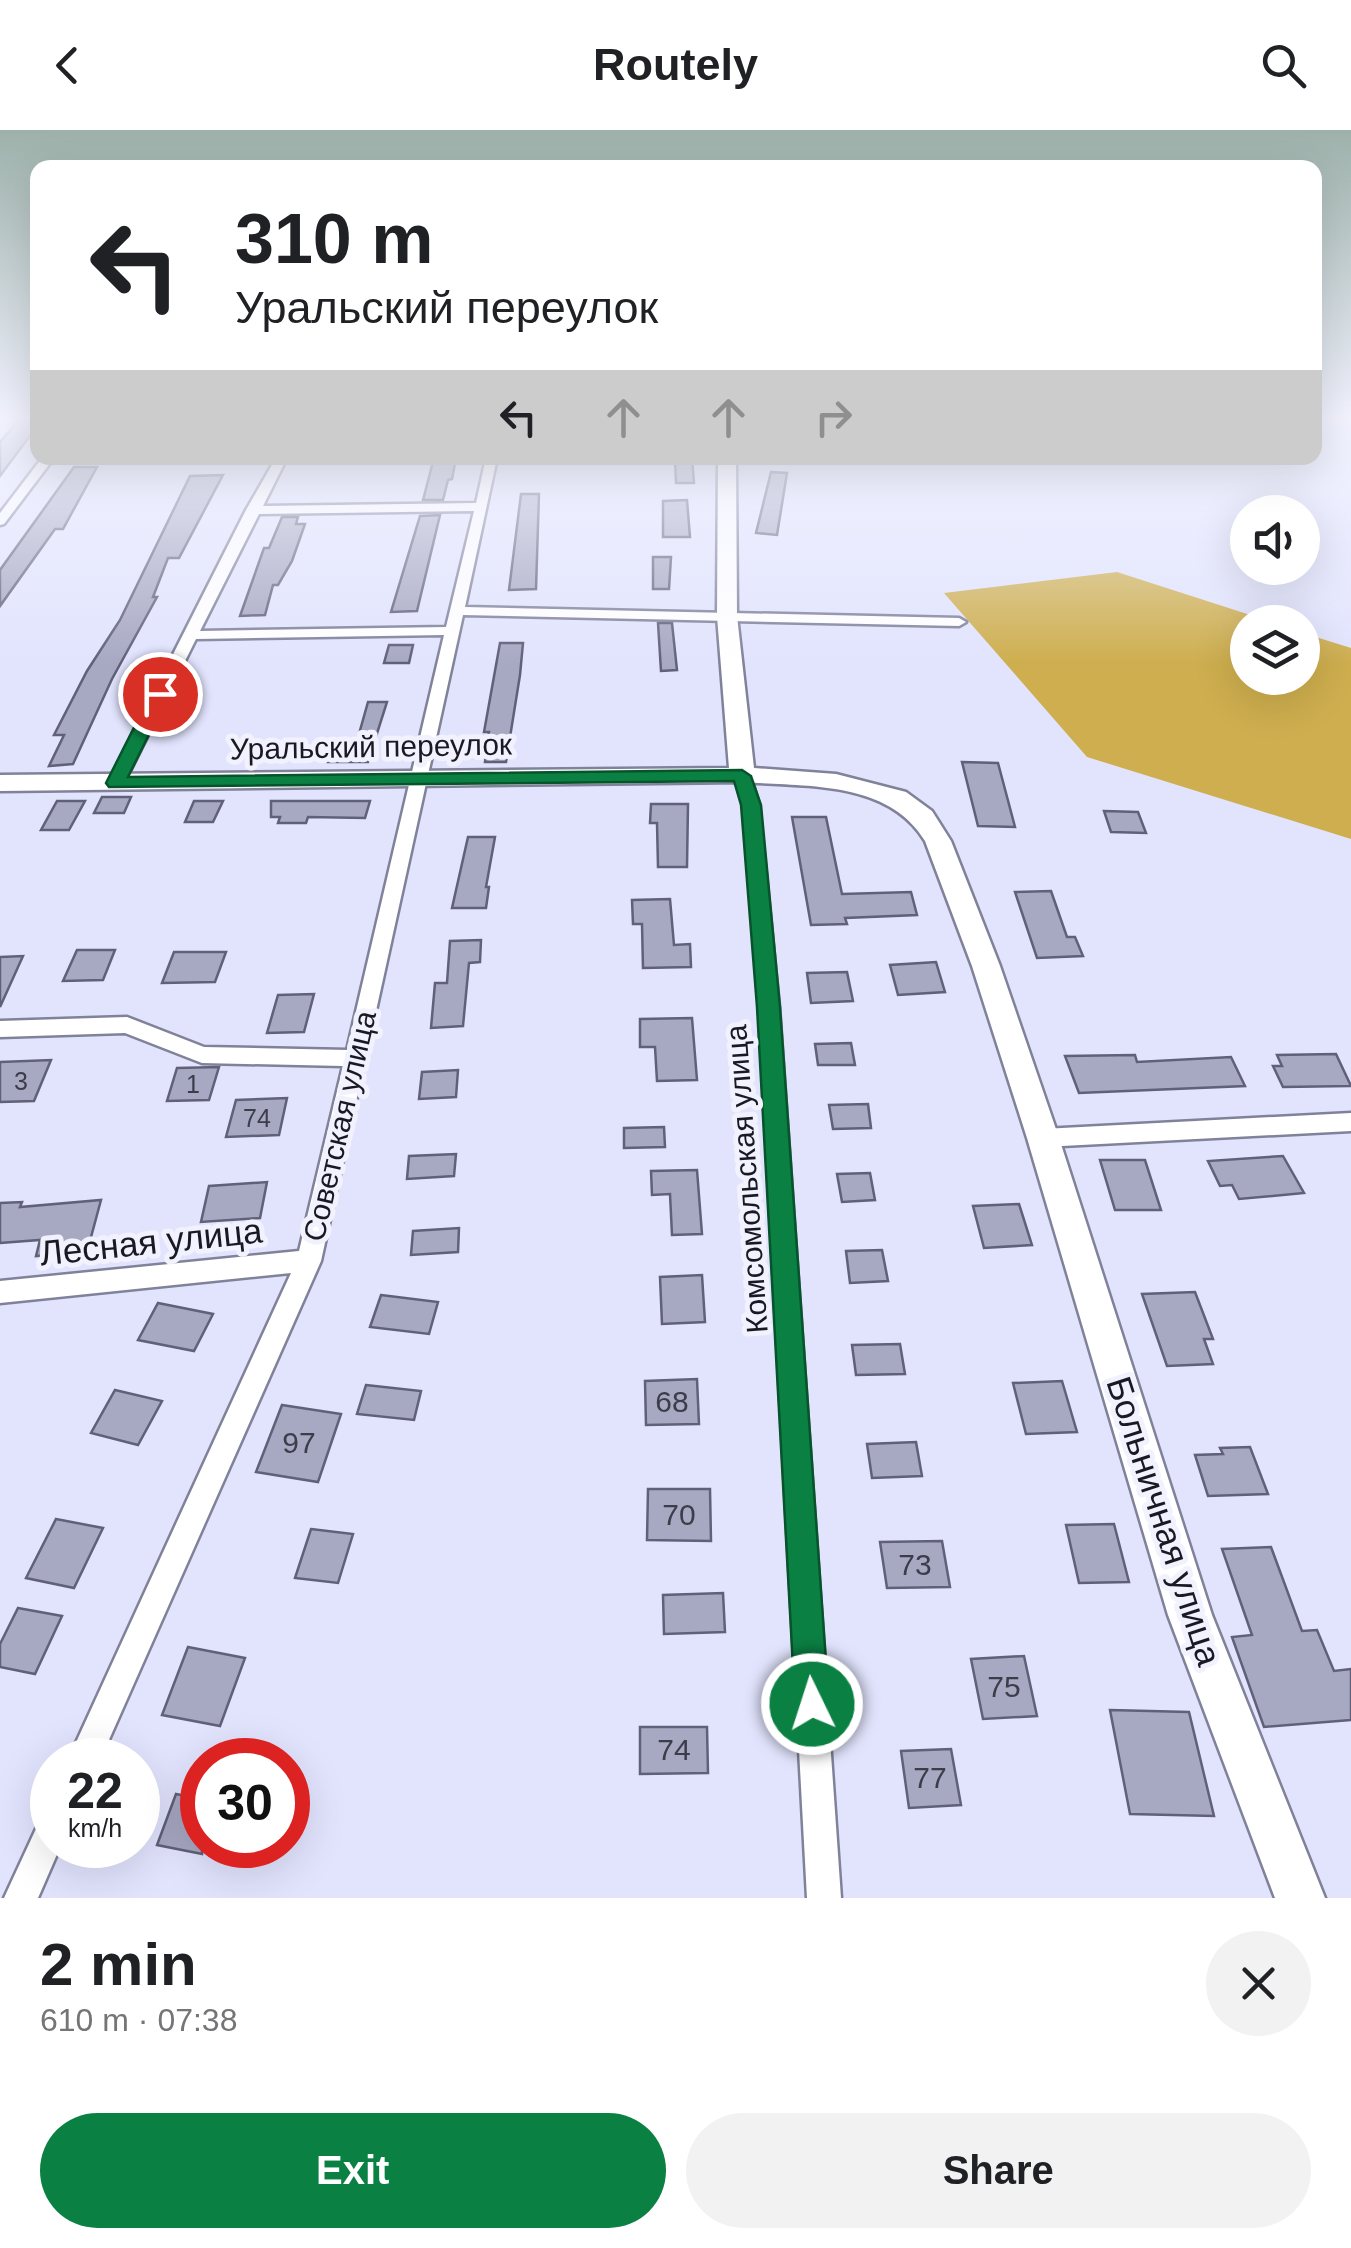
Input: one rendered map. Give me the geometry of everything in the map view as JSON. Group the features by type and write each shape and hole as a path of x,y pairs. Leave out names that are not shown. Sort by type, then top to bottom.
{"street":[{"path":"0,521 17,499"},
{"path":"116,783 258,499"},
{"name":"Советская улица","path":"94,1738 309,1262 484,499"},
{"name":"Комсомольская улица","path":"727,499 727,616 742,776 751,805 769,1007 824,1898"},
{"path":"252,510 482,508"},
{"path":"190,636 457,621 727,616 959,622"},
{"name":"Уральский переулок","path":"0,783 742,776"},
{"name":"Больничная улица","path":"742,776 836,782 897,798 923,817 955,881 1043,1138 1190,1615 1300,1898"},
{"path":"0,1029 127,1025 202,1054 355,1058"},
{"path":"1043,1138 1351,1122"},
{"name":"Лесная улица","path":"0,1292 309,1262"},
{"path":"21,1898 34,1868"}],"shaded area":[{"path":"1117,572 1230,608 1230,695 1320,695 1320,638 1351,648 1351,839 1087,757 944,593"}],"building":[{"path":"51,499 80,499 63,529 55,529 0,606 0,570"},
{"path":"179,499 211,499 179,558 168,558 153,597 157,597 112,679 73,764 49,766 64,735 54,735 87,671 120,620"},
{"path":"520,499 539,499 536,589 509,590"},
{"path":"764,499 783,499 777,535 756,533"},
{"path":"687,500 690,537 663,537 663,501"},
{"path":"440,515 417,611 391,612 420,516"},
{"path":"282,517 298,517 296,524 305,524 292,561 278,585 273,585 265,615 240,616 264,548 269,548"},
{"path":"653,557 671,557 669,589 653,589"},
{"path":"658,623 672,623 677,670 661,671"},
{"path":"500,643 523,643 520,675 506,762 485,762 489,732 484,732"},
{"path":"389,645 413,645 409,663 384,663"},
{"path":"368,702 387,702 368,762 328,762 336,741 357,741"},
{"path":"962,762 998,763 1015,827 978,826"},
{"path":"102,797 131,797 124,813 94,813"},
{"path":"57,801 85,801 69,830 41,830"},
{"path":"194,801 223,801 213,822 185,822"},
{"path":"271,801 370,801 365,818 308,817 306,823 278,823 280,817 271,817"},
{"path":"651,804 688,804 687,867 658,867 657,823 650,823"},
{"path":"1104,811 1138,812 1146,833 1111,832"},
{"path":"792,817 826,817 842,894 911,892 917,915 845,918 847,924 811,925"},
{"path":"468,837 495,837 486,908 452,908"},
{"path":"1051,891 1067,937 1075,937 1083,956 1037,958 1015,892"},
{"path":"670,899 674,945 690,944 691,967 643,968 642,924 633,924 632,900"},
{"path":"481,940 480,962 469,963 463,1026 431,1028 435,983 447,983 450,941"},
{"path":"77,950 115,950 103,980 63,981"},
{"path":"174,952 226,952 215,982 162,983"},
{"path":"23,956 0,1007 0,957"},
{"path":"936,962 945,992 898,995 890,965"},
{"path":"847,972 853,1001 811,1003 807,973"},
{"path":"314,994 304,1032 267,1033 278,995"},
{"path":"692,1018 697,1080 657,1081 655,1047 640,1047 640,1019"},
{"path":"851,1043 855,1065 818,1065 815,1044"},
{"path":"1336,1054 1351,1086 1283,1087 1273,1066 1282,1066 1277,1055"},
{"path":"1135,1055 1137,1062 1231,1057 1245,1086 1079,1093 1065,1056"},
{"path":"51,1060 34,1101 0,1102 0,1062"},
{"path":"219,1067 209,1100 167,1101 177,1068"},
{"path":"458,1070 456,1097 419,1099 422,1072"},
{"path":"287,1098 279,1135 226,1137 236,1100"},
{"path":"868,1104 871,1128 833,1129 829,1105"},
{"path":"664,1127 665,1147 624,1148 624,1128"},
{"path":"456,1154 454,1176 407,1179 409,1156"},
{"path":"1283,1156 1304,1193 1239,1199 1232,1185 1220,1186 1208,1161"},
{"path":"1100,1160 1145,1160 1161,1210 1115,1210"},
{"path":"697,1170 702,1234 672,1235 670,1194 652,1195 651,1171"},
{"path":"870,1173 875,1200 842,1202 837,1174"},
{"path":"267,1182 260,1218 201,1222 209,1186"},
{"path":"101,1200 87,1252 36,1256 40,1240 0,1243 0,1203 22,1202 20,1207"},
{"path":"1019,1204 1032,1245 984,1248 973,1206"},
{"path":"459,1228 458,1252 411,1255 413,1231"},
{"path":"882,1250 888,1281 850,1283 846,1251"},
{"path":"702,1275 705,1322 662,1324 660,1277"},
{"path":"1195,1292 1213,1339 1204,1339 1213,1364 1167,1366 1142,1294"},
{"path":"381,1295 438,1302 429,1334 370,1327"},
{"path":"158,1303 213,1314 194,1351 138,1340"},
{"path":"900,1344 905,1374 856,1375 852,1345"},
{"path":"697,1379 699,1424 646,1425 645,1381"},
{"path":"1062,1381 1077,1432 1026,1434 1013,1383"},
{"path":"366,1385 421,1391 414,1420 357,1414"},
{"path":"115,1390 162,1401 138,1445 91,1433"},
{"path":"282,1405 341,1414 318,1482 256,1472"},
{"path":"916,1442 922,1476 872,1478 867,1444"},
{"path":"1250,1447 1268,1494 1208,1496 1195,1455 1223,1454 1220,1448"},
{"path":"648,1489 710,1489 711,1541 647,1540"},
{"path":"56,1519 103,1528 74,1588 26,1578"},
{"path":"1114,1524 1129,1582 1079,1583 1066,1525"},
{"path":"311,1529 353,1534 338,1583 295,1578"},
{"path":"942,1541 950,1587 887,1588 880,1542"},
{"path":"1271,1547 1302,1631 1317,1630 1334,1671 1351,1669 1351,1720 1264,1727 1232,1637 1252,1635 1222,1549"},
{"path":"723,1593 725,1632 664,1634 663,1595"},
{"path":"18,1608 62,1616 35,1674 0,1667 0,1644"},
{"path":"188,1647 245,1658 220,1726 162,1715"},
{"path":"1024,1656 1037,1716 983,1719 971,1659"},
{"path":"1110,1710 1189,1712 1214,1816 1130,1814"},
{"path":"640,1727 707,1727 708,1773 640,1774"},
{"path":"951,1749 961,1805 909,1808 901,1751"},
{"path":"176,1794 180,1795 180,1850 160,1846"}],"route":[{"path":"160,694 116,783 742,776 751,805 769,1007 812,1704"}]}
